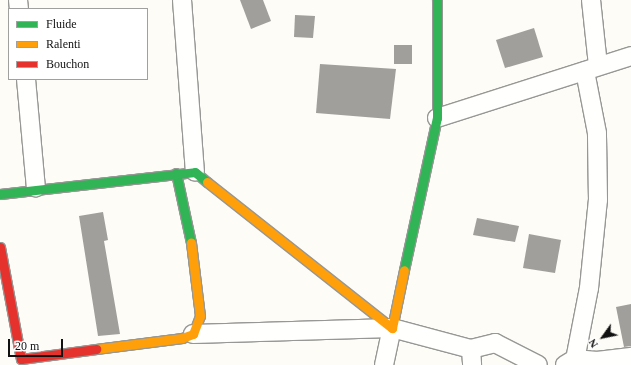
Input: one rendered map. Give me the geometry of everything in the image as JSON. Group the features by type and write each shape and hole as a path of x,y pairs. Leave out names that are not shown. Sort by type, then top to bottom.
{"street":[{"path":"182,0 195,172"},
{"path":"384,365 437,118 437,0"},
{"path":"591,0 591,69 597,133 598,200 589,288 571,363 631,357"},
{"path":"437,118 631,56"},
{"path":"26,80 36,188"},
{"path":"0,194 36,188 195,172 392,328 471,357 495,343 538,365"},
{"path":"176,173 193,250 200,316 193,334"},
{"path":"0,247 21,358 182,338 193,334 392,328"}],"building":[{"path":"240,0 263,0 271,21 251,29"},
{"path":"295,15 315,16 313,38 294,37"},
{"path":"534,28 543,57 505,68 496,40"},
{"path":"394,45 412,45 412,64 394,64"},
{"path":"320,64 396,69 390,119 316,113"},
{"path":"103,212 108,240 104,241 120,334 98,336 79,216"},
{"path":"477,218 519,226 515,242 473,235"},
{"path":"529,234 561,240 555,273 523,268"},
{"path":"631,304 631,346 624,347 616,307"}],"traffic: fast":[{"path":"404,270 437,118 437,0"},
{"path":"0,194 195,172 207,182"},
{"path":"176,173 191,243"}],"traffic: slow":[{"path":"207,182 392,328 404,270"},
{"path":"96,349 182,338 193,334 200,316 191,243"}],"traffic: jam":[{"path":"0,247 21,359 96,349"}]}
